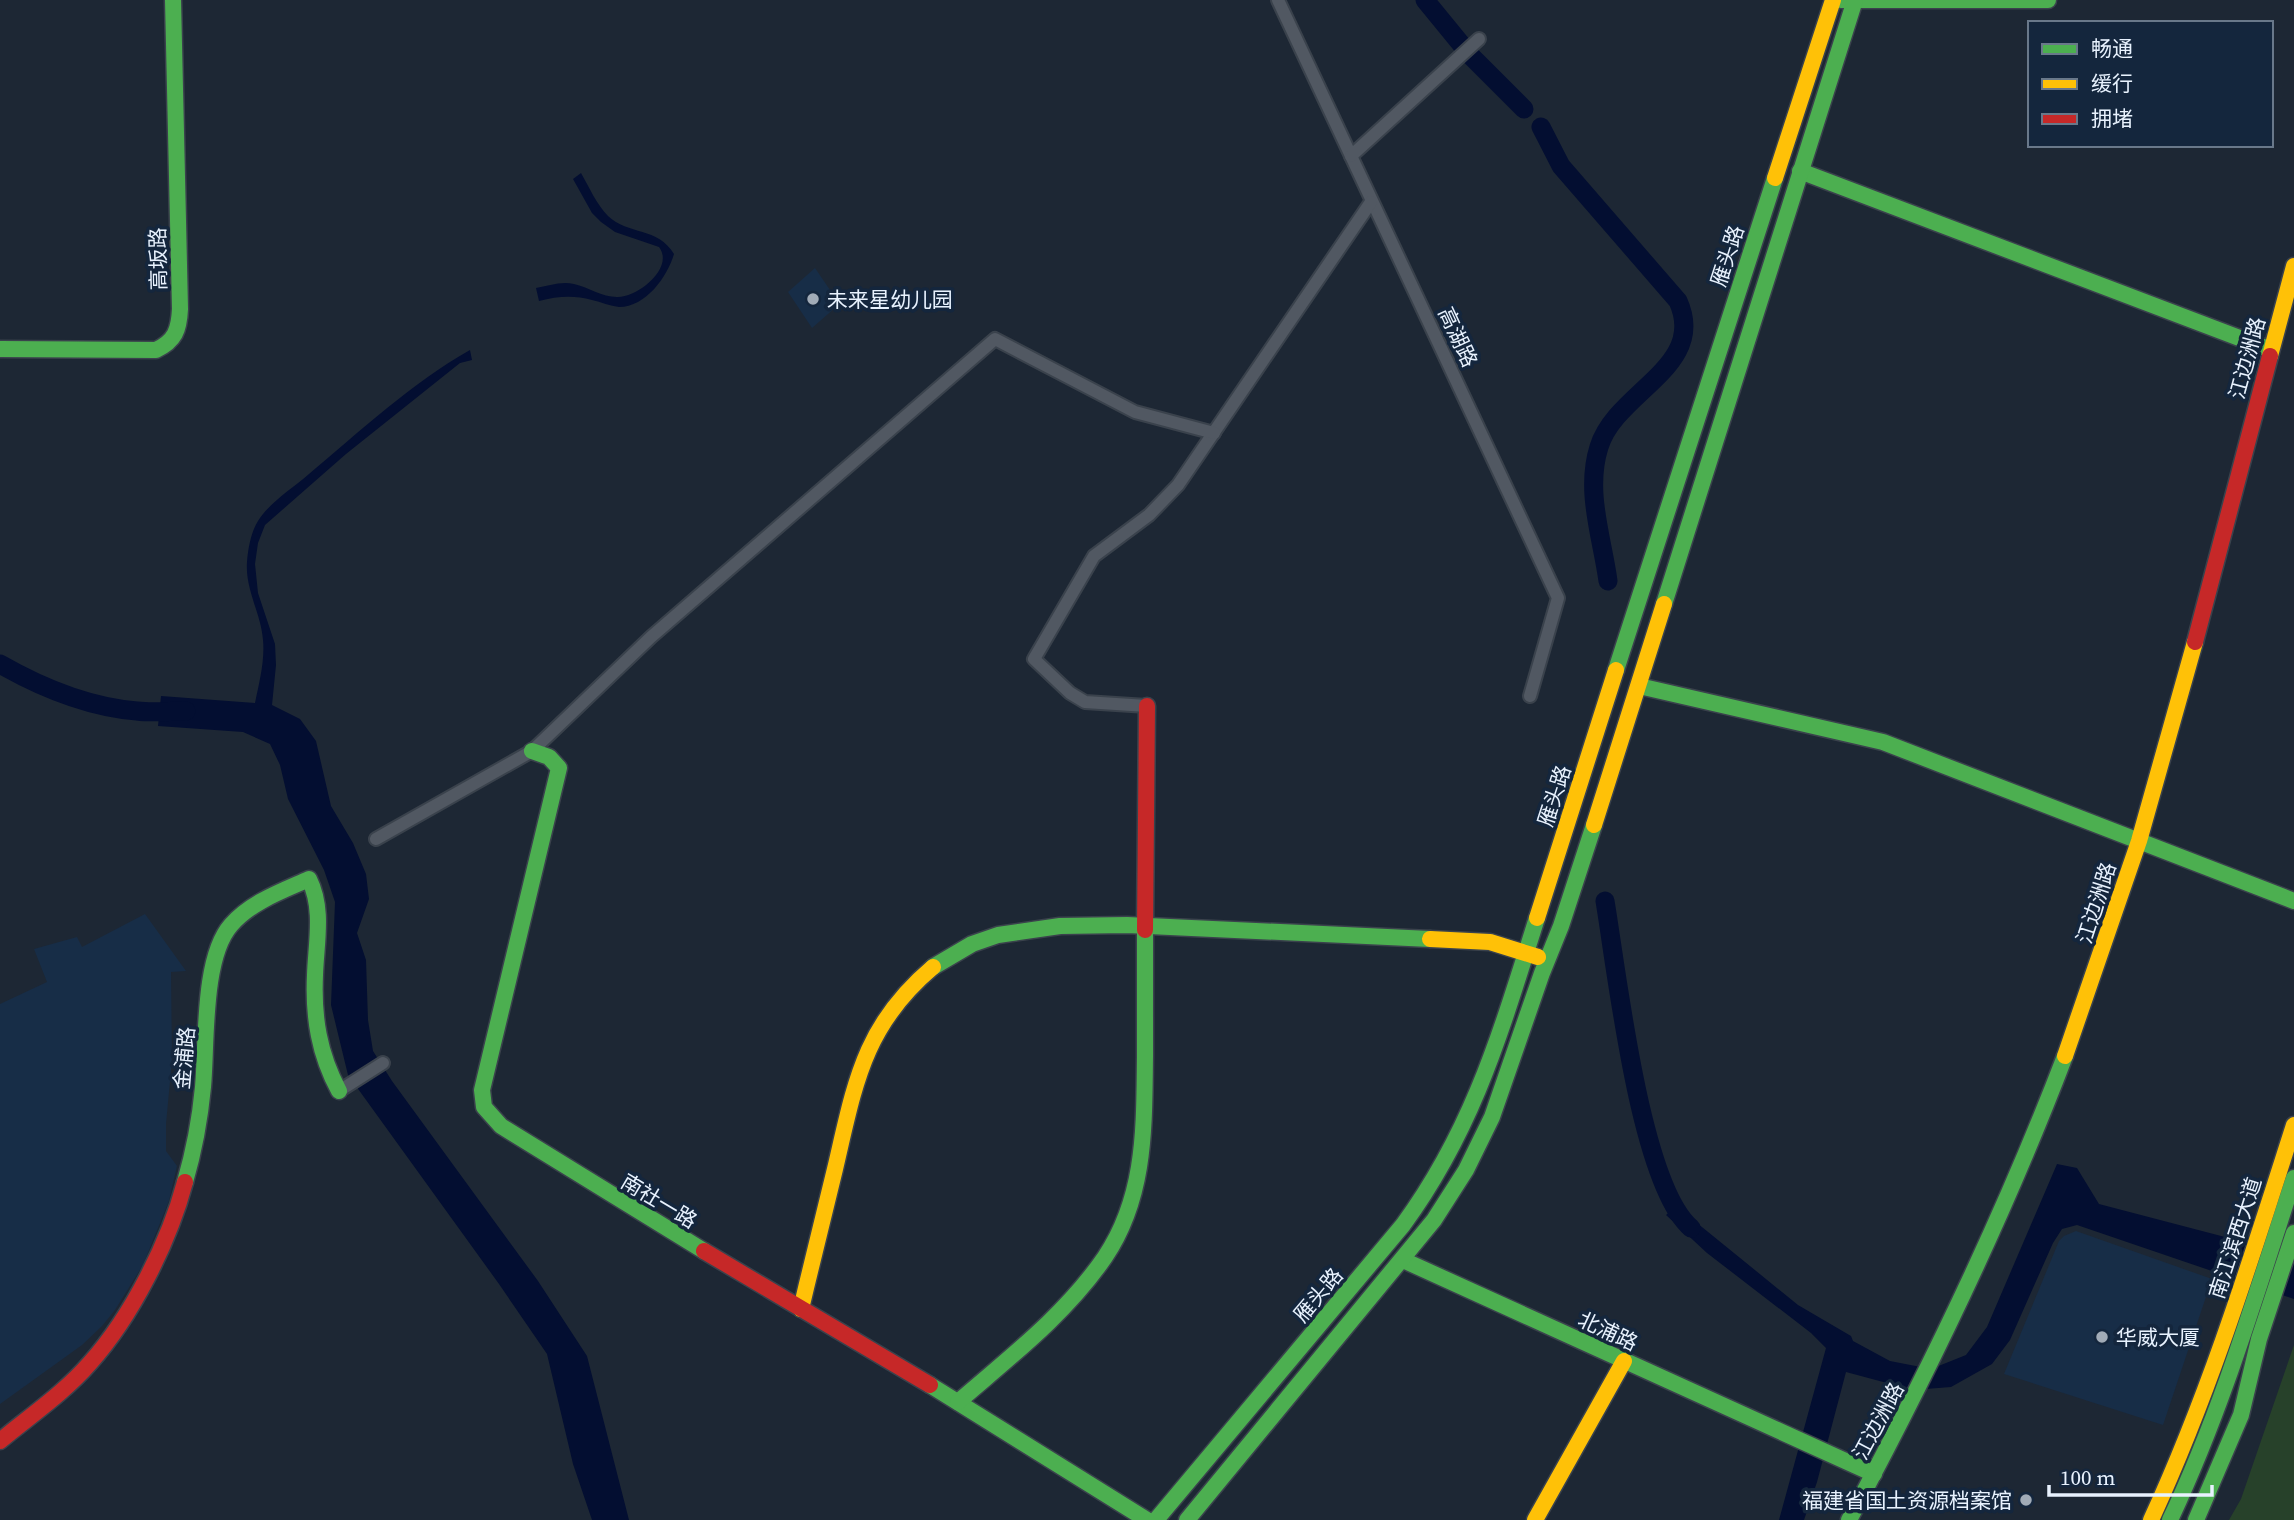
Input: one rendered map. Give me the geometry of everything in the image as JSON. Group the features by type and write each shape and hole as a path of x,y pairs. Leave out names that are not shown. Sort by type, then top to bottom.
{"street":[{"name":"高坂路","path":"0,349 156,350 168,345 178,334 180,295 173,0"},
{"name":"高湖路","path":"1279,0 1558,598 1530,696"},
{"path":"1832,0 2048,0"},
{"name":"雁头路","path":"1156,1520 1378,1256 1432,1184 1474,1104 1526,953 1832,0"},
{"name":"雁头路","path":"1187,1520 1403,1259 1444,1205 1483,1136 1505,1084 1545,959 1561,926 1718,439 1747,335 1855,0"},
{"path":"1351,156 1479,39"},
{"path":"1800,171 2271,349"},
{"path":"958,1402 1079,1292 1105,1256 1129,1210 1139,1179 1144,1148 1147,706 1085,702 1034,659 1094,555 1164,501 1178,485 1371,202"},
{"name":"江边洲路","path":"1849,1520 1910,1407 1972,1280 2038,1127 2083,1009 2139,841 2169,739 2294,266"},
{"path":"376,839 532,751 651,637 995,339 1135,412 1214,433"},
{"path":"1639,686 1883,742 2294,901"},
{"name":"南社一路","path":"532,751 549,757 559,768 481,1094 483,1109 501,1126 603,1192 958,1402 1147,1520"},
{"name":"金浦路","path":"0,1441 68,1386 91,1362 125,1316 152,1270 171,1226 196,1138 202,1102 212,972 221,939 233,923 249,910 309,879 316,893 318,909 315,1023 329,1076 342,1089"},
{"path":"801,1309 857,1076 882,1023 905,992 944,960 987,939 1014,932 1055,927 1145,928 1490,942 1545,959"},
{"path":"342,1089 383,1063"},
{"name":"南江滨西大道","path":"2170,1520 2204,1447 2258,1290 2262,1248 2294,1125"},
{"name":"南江滨西大道","path":"2262,1248 2294,1178"},
{"path":"2196,1520 2241,1415 2259,1339 2258,1290 2286,1257 2294,1233"},
{"name":"北浦路","path":"1403,1259 1874,1474"},
{"name":"南江滨西大道","path":"2151,1520 2203,1402 2258,1290"},
{"path":"1535,1520 1624,1361"}],"shaded area":[{"path":"581,173 608,216 624,226 660,239 674,254 661,281 646,296 629,306 619,307 572,297 539,301 536,288 564,283 579,285 611,297 625,296 643,287 662,264 663,255 659,247 615,232 592,213 573,179"},
{"name":"未来星幼儿园","path":"815,268 830,290 836,307 812,328 788,292"},
{"path":"470,350 472,360 460,363 346,454 265,525 258,543 255,564 258,593 275,644 272,705 300,719 316,741 331,806 353,843 366,874 369,899 357,933 366,960 368,1020 373,1051 538,1281 587,1356 629,1520 592,1520 573,1464 547,1354 348,1075 331,1005 335,902 324,870 288,799 280,765 270,744 243,732 158,726 161,696 255,703 263,640 248,582 247,562 250,541 258,521 275,501 387,408"},
{"path":"145,914 186,971 171,972 172,1060 166,1151 177,1166 169,1201 143,1265 102,1326 82,1345 0,1404 0,1004 47,982 34,949 77,937 82,947"},
{"path":"2057,1164 2077,1168 2099,1204 2225,1237 2294,1263 2294,1299 2077,1225 2062,1229 2053,1243 2010,1340 1992,1364 1951,1387 1913,1390 1846,1372 1817,1482 1804,1520 1779,1520 1826,1348 1811,1333 1707,1253 1666,1215 1680,1203 1697,1223 1798,1305 1851,1336 1853,1341 1890,1361 1931,1369 1966,1355 1987,1327"},
{"path":"2076,1231 2212,1279 2163,1425 2004,1374 2059,1241"}],"green space":[{"path":"2294,1345 2294,1520 2229,1520 2241,1499"}],"waterway":[{"path":"1425,0 1470,55 1524,109"},
{"path":"1541,127 1561,166 1678,301 1684,324 1681,344 1671,361 1623,410 1609,427 1599,447 1595,464 1594,497 1608,581"},
{"path":"0,664 32,681 84,701 143,712 186,711"},
{"path":"1605,901 1633,1075 1645,1124 1658,1168 1673,1204 1691,1228"}],"traffic: fast":[{"path":"0,349 156,350 168,343 175,334 180,309 173,0"},
{"path":"1841,0 2048,0"},
{"path":"1664,604 1855,0"},
{"path":"1800,171 2271,350"},
{"path":"1616,670 1775,178"},
{"path":"1639,686 1883,742 2294,901"},
{"path":"532,751 549,757 559,768 482,1090 484,1107 501,1126 704,1251"},
{"path":"1187,1520 1434,1220 1466,1170 1492,1117 1561,926 1594,825"},
{"path":"185,1182 202,1099 210,979 222,940 231,925 248,910 309,879 314,890 318,914 316,1020 322,1049 339,1091"},
{"path":"1156,1520 1403,1225 1428,1189 1449,1152 1483,1078 1537,918"},
{"path":"933,967 972,944 998,935 1060,926 1127,925 1430,939"},
{"path":"958,1402 1036,1334 1090,1278 1118,1234 1128,1210 1143,1135 1145,930"},
{"path":"1849,1520 1964,1291 2017,1175 2065,1056"},
{"path":"2170,1520 2222,1394 2294,1178"},
{"path":"2196,1520 2241,1415 2259,1339 2294,1233"},
{"path":"1403,1260 1874,1474"},
{"path":"930,1385 1147,1520"}],"traffic: slow":[{"path":"1775,178 1833,0"},
{"path":"2270,356 2294,266"},
{"path":"1594,825 1664,604"},
{"path":"2065,1056 2139,841 2195,642"},
{"path":"1537,918 1616,670"},
{"path":"1430,939 1490,942 1538,957"},
{"path":"801,1309 849,1110 865,1058 891,1012 933,967"},
{"path":"2151,1520 2211,1374 2294,1125"},
{"path":"1535,1520 1624,1361"}],"traffic: jam":[{"path":"2195,642 2270,356"},
{"path":"1145,930 1147,706"},
{"path":"0,1441 69,1384 105,1344 134,1301 159,1253 185,1182"},
{"path":"704,1251 930,1385"}],"place":[{"name":"未来星幼儿园","path":"813,299"},
{"name":"华威大厦","path":"2102,1337"},
{"name":"福建省国土资源档案馆","path":"2026,1500"}]}
